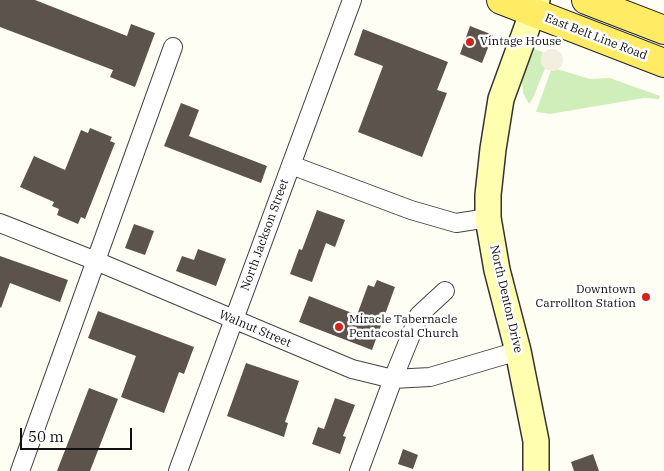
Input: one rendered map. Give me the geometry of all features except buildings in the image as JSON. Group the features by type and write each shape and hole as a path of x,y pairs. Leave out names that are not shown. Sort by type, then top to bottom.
{"main road":[{"name":"East Belt Line Road","path":"501,0 535,6 664,63"},
{"path":"586,0 664,30"}],"street":[{"name":"North Jackson Street","path":"178,471 352,0"},
{"name":"North Denton Drive","path":"535,6 501,99 492,149 488,218 497,270 518,350 536,441 536,471"},
{"path":"20,471 173,47"},
{"path":"291,165 410,210 456,224 488,218"},
{"name":"Walnut Street","path":"0,223 96,261 352,370 393,379 430,377 518,350"},
{"path":"360,471 393,379 419,315 445,291"}],"green space":[{"path":"534,49 543,52 541,59 545,68 529,104 523,93 522,81"},
{"path":"557,69 590,79 610,78 660,96 659,99 644,98 550,114 536,112 551,70"}],"shaded area":[{"path":"552,49 562,56 563,60 556,70 552,71 542,64 541,60 548,50"}],"place":[{"name":"Vintage House","path":"470,42"},
{"name":"Downtown Carrollton Station","path":"646,297"},
{"name":"Miracle Tabernacle Pentacostal Church","path":"339,327"}]}
